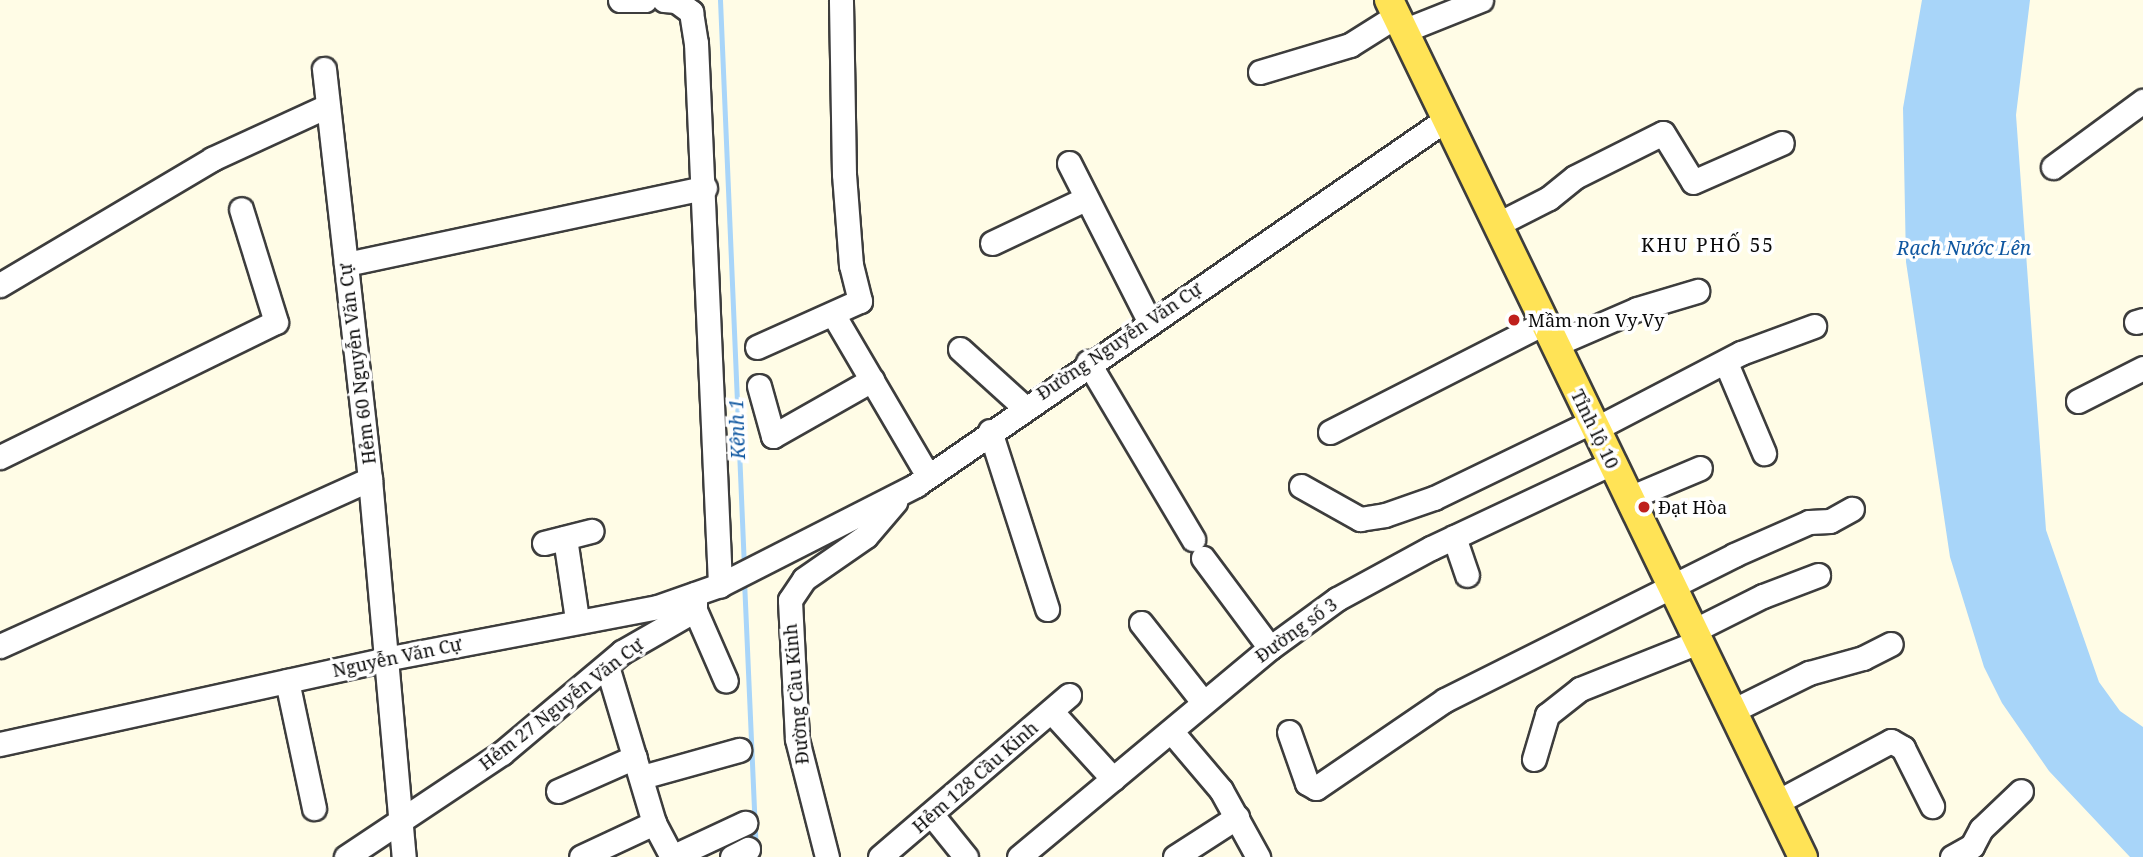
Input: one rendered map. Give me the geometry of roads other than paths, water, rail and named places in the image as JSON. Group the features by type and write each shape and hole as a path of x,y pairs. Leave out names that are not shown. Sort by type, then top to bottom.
{"main road":[{"name":"Tỉnh lộ 10","path":"1396,16 1803,857"}],"street":[{"path":"620,0 645,0"},
{"path":"664,0 676,1 691,12 705,188 720,585"},
{"path":"757,347 860,301 851,265 845,174 841,0"},
{"path":"1260,72 1350,45 1396,16 1481,0"},
{"name":"Hẻm 60 Nguyễn Văn Cự","path":"324,69 370,479 404,857"},
{"path":"2053,167 2143,101"},
{"path":"0,285 212,159 327,106"},
{"name":"Đường Nguyễn Văn Cự","path":"788,554 901,494 1087,362 1445,120"},
{"path":"1496,225 1549,198 1576,177 1663,132 1693,182 1782,143"},
{"path":"1069,163 1149,321"},
{"path":"346,264 705,188"},
{"path":"992,243 1085,199"},
{"path":"0,457 276,322 241,209"},
{"path":"1330,432 1549,334 1697,291"},
{"path":"833,314 928,476"},
{"path":"1301,486 1360,519 1385,515 1434,498 1726,363 1814,326"},
{"path":"960,349 1024,407"},
{"path":"1087,362 1198,549 1269,648"},
{"path":"1726,363 1764,453"},
{"path":"2078,401 2143,368"},
{"path":"759,386 773,436 872,380"},
{"path":"990,431 1047,609"},
{"name":"Đường số 3","path":"1018,857 1269,648 1337,599 1454,537 1612,463"},
{"path":"1629,498 1700,468"},
{"path":"0,646 370,479"},
{"name":"Đường Cầu Kinh","path":"827,857 797,739 790,600 804,579 866,536 901,494"},
{"path":"1289,732 1307,783 1316,788 1445,700 1781,533 1809,522 1830,521 1852,509"},
{"path":"577,619 555,541 591,531"},
{"path":"1454,537 1467,575"},
{"name":"Nguyễn Văn Cự","path":"0,744 577,619 695,602 720,585 788,554"},
{"path":"1534,759 1547,715 1580,689 1696,636 1763,596 1818,575"},
{"path":"695,602 726,681"},
{"name":"Hẻm 27 Nguyễn Văn Cự","path":"346,857 502,753 622,652 695,602"},
{"path":"1141,623 1203,702"},
{"path":"1732,711 1809,673 1863,659 1891,644"},
{"path":"607,666 654,823 672,857 745,823"},
{"path":"287,681 314,807"},
{"name":"Hẻm 128 Cầu Kinh","path":"880,857 1069,695"},
{"path":"1051,711 1113,779"},
{"path":"1171,731 1237,817 1258,857"},
{"path":"1777,802 1891,741 1903,748 1933,806"},
{"path":"558,791 638,767 739,750"},
{"path":"1953,857 1972,846 1981,829 2021,791"},
{"path":"932,815 966,857"},
{"path":"1175,857 1237,817"},
{"path":"581,857 654,823"}],"water":[{"name":"Rạch Nước Lên","path":"1922,0 2030,0 2016,115 2046,530 2099,682 2120,711 2143,727 2143,857 2130,857 2049,771 2002,703 1984,667 1950,557 1906,262 1903,108"}],"waterway":[{"name":"Kênh 1","path":"720,0 744,567"},
{"name":"Kênh 1","path":"744,580 756,857"}],"place":[{"name":"Mầm non Vy Vy","path":"1514,320"},
{"name":"Đạt Hòa","path":"1644,507"}],"district":[{"name":"KHU PHỐ 55","path":"1708,246"}]}
